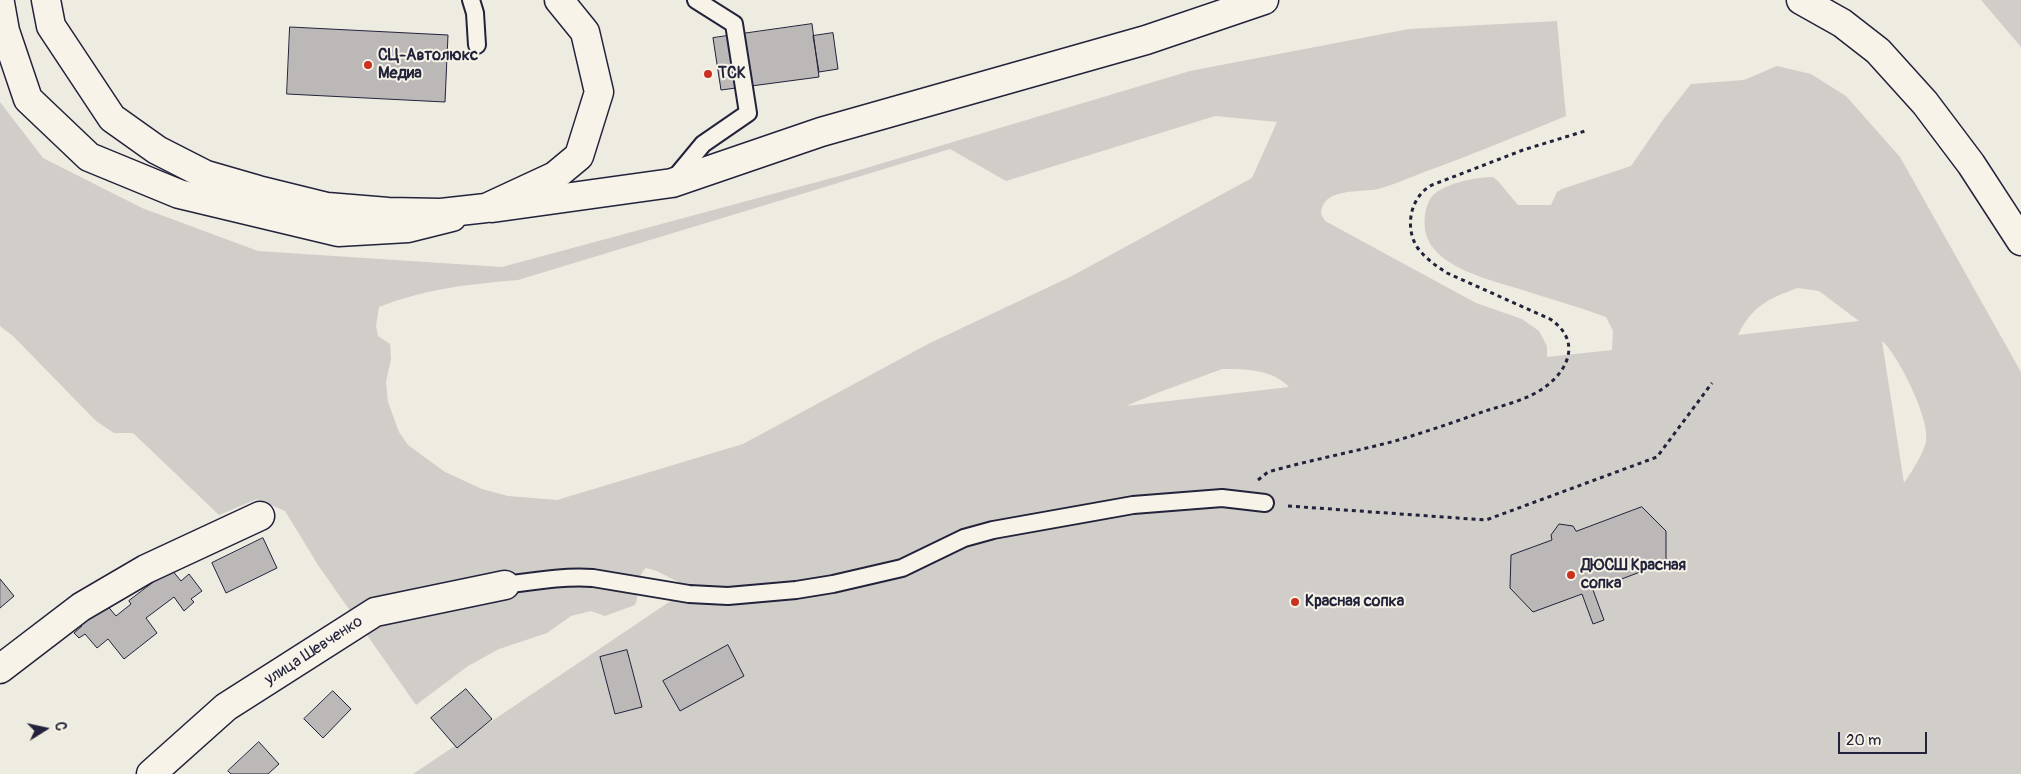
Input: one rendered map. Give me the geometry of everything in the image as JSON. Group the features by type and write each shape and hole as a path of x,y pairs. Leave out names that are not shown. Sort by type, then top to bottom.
{"street":[{"path":"46,0 51,26 112,118 157,150 206,175 327,207 388,212 441,213 550,201 672,183 821,132 1146,40 1264,0"},
{"path":"0,3 5,31 28,99 89,157 179,194 338,232 408,228 486,208 555,176 579,156 599,92 585,32 559,0"},
{"path":"1801,0 1842,24 1878,52 1925,103 1971,164 2021,241"},
{"path":"0,669 82,607 146,568 260,516"},
{"name":"улица Шевченко","path":"151,774 226,707 375,612 505,585"}],"lane":[{"path":"471,0 475,13 478,45"},
{"path":"672,183 703,144 748,113 734,24 696,0"},
{"path":"505,585 554,578 579,577 689,594 728,596 796,590 833,584 902,568 964,538 993,530 1134,504 1222,498 1265,503"}],"path":[{"path":"1585,131 1523,150 1432,185 1420,193 1411,214 1411,226 1416,245 1436,266 1447,274 1558,324 1566,336 1570,351 1566,365 1561,371 1545,387 1533,394 1454,422 1395,441 1265,473 1258,480 1258,495 1265,503 1275,506 1486,520 1657,457 1712,383"}],"shaded area":[{"path":"1981,0 2021,0 2021,47"},
{"path":"1557,21 1566,116 1478,152 1378,189 1334,195 1323,205 1321,214 1325,221 1476,303 1522,319 1539,331 1547,346 1547,357 1612,350 1613,331 1606,317 1466,271 1439,254 1430,242 1425,229 1425,221 1430,199 1441,189 1458,182 1493,177 1518,205 1551,205 1557,192 1562,189 1631,166 1691,84 1744,80 1777,66 1811,74 1846,96 1900,157 2021,372 2021,774 413,774 693,586 680,583 657,571 646,568 640,577 635,605 605,616 591,611 571,616 547,633 499,649 468,666 416,705 318,565 285,511 257,499 219,515 133,433 114,433 96,421 13,336 0,326 0,102 43,158 142,208 258,251 502,267 843,175 1190,71 1409,29","holes":["1215,116 1277,122 1252,178 1070,277 928,344 743,444 557,500 508,496 482,489 445,472 408,445 399,432 388,402 386,382 391,359 390,344 378,336 376,326 379,307 447,288 518,280 950,149 1006,181","1798,288 1819,291 1859,321 1738,335 1755,310 1762,304","1882,341 1889,348 1912,388 1926,432 1926,442 1922,453 1904,483","1222,369 1266,373 1289,387 1126,406"]}],"building":[{"path":"812,24 819,77 721,90 713,38"},
{"name":"СЦ-Автолюкс Медиа","path":"290,27 448,35 445,102 287,94"},
{"path":"833,33 838,69 819,72 813,36"},
{"name":"ДЮСШ Красная сопка","path":"1642,507 1666,531 1666,562 1593,590 1604,620 1593,624 1582,594 1533,612 1510,588 1511,555 1552,540 1551,535 1559,524 1573,526 1576,531"},
{"path":"263,538 277,568 226,593 212,563"},
{"path":"171,569 181,581 189,574 202,591 191,599 194,602 184,611 174,597 146,618 157,633 124,659 108,639 97,648 85,634 79,638 74,633 82,626 79,623 105,603 116,616 131,604 129,601"},
{"path":"0,579 14,596 0,608"},
{"path":"728,645 744,676 680,711 663,681"},
{"path":"627,650 642,707 615,714 600,657"},
{"path":"466,689 492,719 457,748 431,718"},
{"path":"333,691 351,709 323,738 304,719"},
{"path":"259,742 279,764 268,774 231,774 228,771"}],"place":[{"name":"СЦ-Автолюкс Медиа","path":"368,65"},
{"name":"ТСК","path":"708,74"},
{"name":"ДЮСШ Красная сопка","path":"1571,575"},
{"name":"Красная сопка","path":"1295,602"}]}
